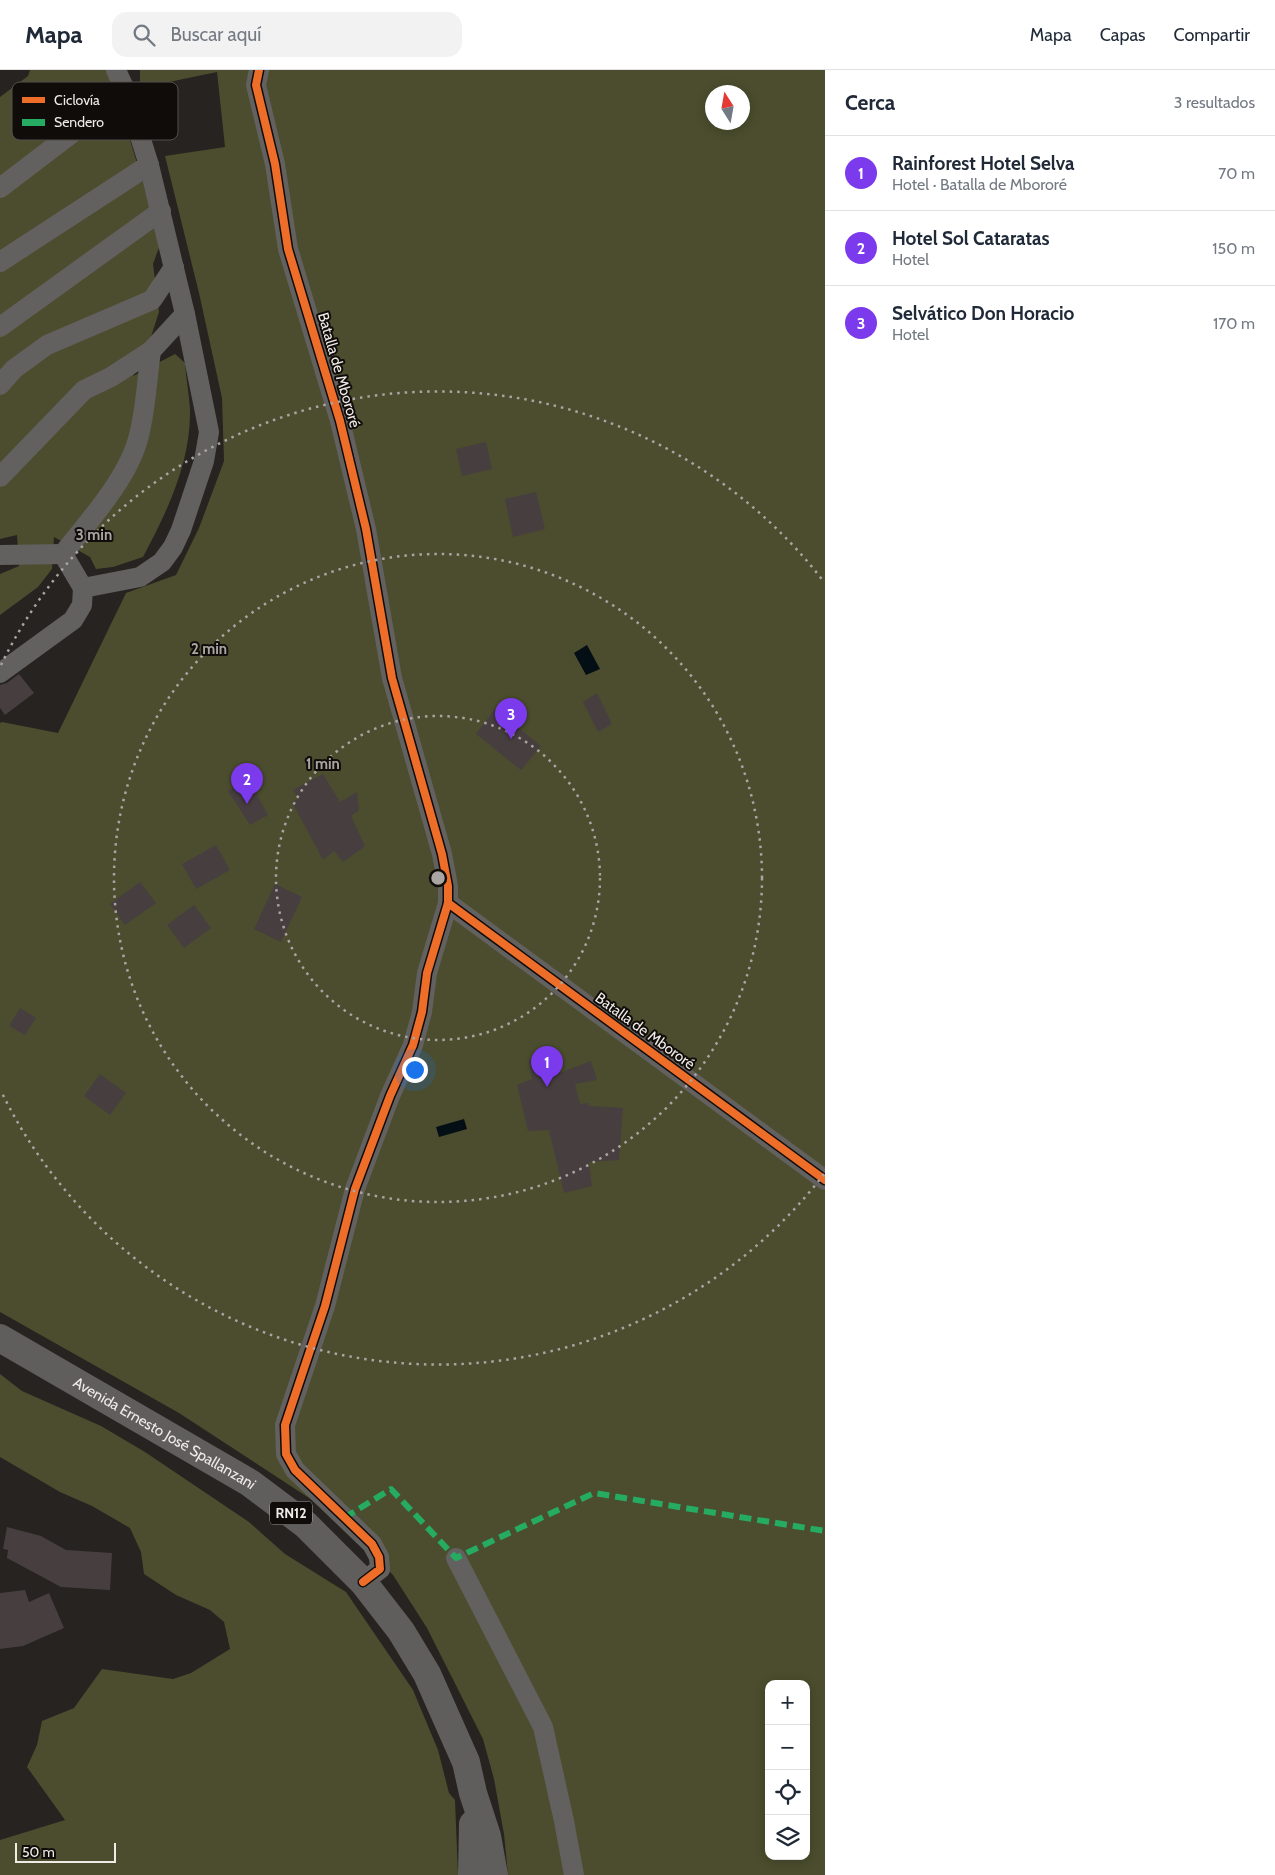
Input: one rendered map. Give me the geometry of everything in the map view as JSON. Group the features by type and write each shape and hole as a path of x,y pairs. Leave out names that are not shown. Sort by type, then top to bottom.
{"highway":[{"name":"Avenida Ernesto José Spallanzani","path":"0,1338 250,1483 306,1524 363,1582 402,1631 427,1674 466,1762 473,1793 488,1836 494,1875"},
{"name":"Avenida Ernesto José Spallanzani","path":"472,1875 473,1793"}],"street":[{"path":"116,70 121,82"},
{"name":"Batalla de Mbororé","path":"259,70 256,85 274,164 288,249 342,430 366,528 392,678 442,854 448,886 448,904 427,973 422,1012 413,1045 390,1096 355,1189 325,1306 285,1425 286,1454 295,1470 372,1544 379,1557 380,1569 363,1582"},
{"path":"0,188 63,140"},
{"path":"83,588 140,577 162,562 174,547 181,530 204,461 208,432 185,314 161,211 141,140"},
{"path":"0,262 149,164"},
{"path":"0,327 161,211"},
{"path":"0,385 14,369 47,345 152,300 174,267"},
{"path":"0,477 84,390 111,377 151,351 185,314"},
{"path":"63,554 112,490 131,457 139,435 151,351"},
{"path":"0,673 73,620 82,605 83,588 63,554"},
{"path":"0,555 63,554"},
{"name":"Batalla de Mbororé","path":"448,904 825,1180"},
{"path":"456,1558 543,1727 574,1875"}],"green space":[{"path":"30,70 127,70 114,82 20,82 28,76"},
{"path":"140,70 825,70 825,1875 508,1875 504,1834 494,1779 483,1739 427,1628 393,1575 335,1515 179,1413 0,1312 0,723 58,733 126,593 176,575 199,528 224,461 222,398 199,293 165,156 225,147 217,72 169,82 140,82"},
{"path":"12,88 12,140 130,140 161,242 153,264 159,312 150,340 133,376 175,354 185,363 190,409 187,448 182,467 161,522 143,557 113,567 96,569 90,557 54,537 52,569 38,587 0,615 0,574 19,566 17,535 0,539 0,97"},
{"path":"0,1374 22,1391 101,1426 145,1452 249,1522 285,1554 346,1592 413,1690 438,1750 449,1793 455,1800 458,1875 0,1875 0,1840 65,1820 27,1767 37,1745 42,1721 74,1708 102,1669 173,1679 191,1673 230,1649 224,1622 210,1610 176,1595 144,1574 141,1552 130,1528 92,1506 60,1492 0,1457"}],"shaded area":[{"path":"587,645 600,669 586,675 574,653"},
{"path":"464,1119 467,1129 439,1137 436,1127"}],"building":[{"path":"486,442 492,469 462,476 456,449"},
{"path":"536,492 545,529 513,537 505,499"},
{"path":"19,674 34,693 5,715 0,708 0,685 7,683"},
{"path":"597,693 612,724 598,732 583,702"},
{"path":"495,709 541,746 521,770 476,734"},
{"path":"323,774 340,802 357,792 359,810 351,816 365,846 343,862 334,851 323,860 292,802 299,799 293,790"},
{"path":"248,778 268,815 250,825 228,791"},
{"path":"216,845 230,870 196,889 182,864"},
{"path":"140,882 156,903 125,925 110,904"},
{"path":"275,884 302,897 281,942 254,929"},
{"path":"194,905 211,928 184,948 167,925"},
{"path":"20,1008 36,1018 25,1035 9,1026"},
{"path":"548,1053 554,1075 591,1061 597,1080 575,1084 580,1104 589,1103 588,1106 623,1108 619,1160 589,1162 592,1186 564,1193 549,1130 528,1131 517,1085 532,1079 529,1060"},
{"path":"100,1074 126,1093 110,1115 84,1096"},
{"path":"7,1527 41,1536 66,1550 112,1553 110,1590 61,1587 7,1558 8,1550 3,1549"},
{"path":"25,1590 29,1602 49,1593 64,1628 23,1646 0,1649 0,1593"}],"marked path":[{"path":"344,1518 391,1489 456,1558 594,1493 825,1531"}],"cycle path":[{"path":"259,70 256,85 275,164 288,249 340,421 366,529 392,678 442,854 448,886 448,903 427,973 422,1012 413,1045 390,1096 355,1189 325,1306 285,1425 286,1454 295,1470 372,1544 379,1557 380,1569 363,1582"},
{"path":"448,903 825,1180"}],"place":[{"name":"Selvático Don Horacio","path":"511,739"},
{"name":"Hotel Sol Cataratas","path":"247,804"},
{"name":"Rainforest Hotel Selva","path":"547,1087"}]}
